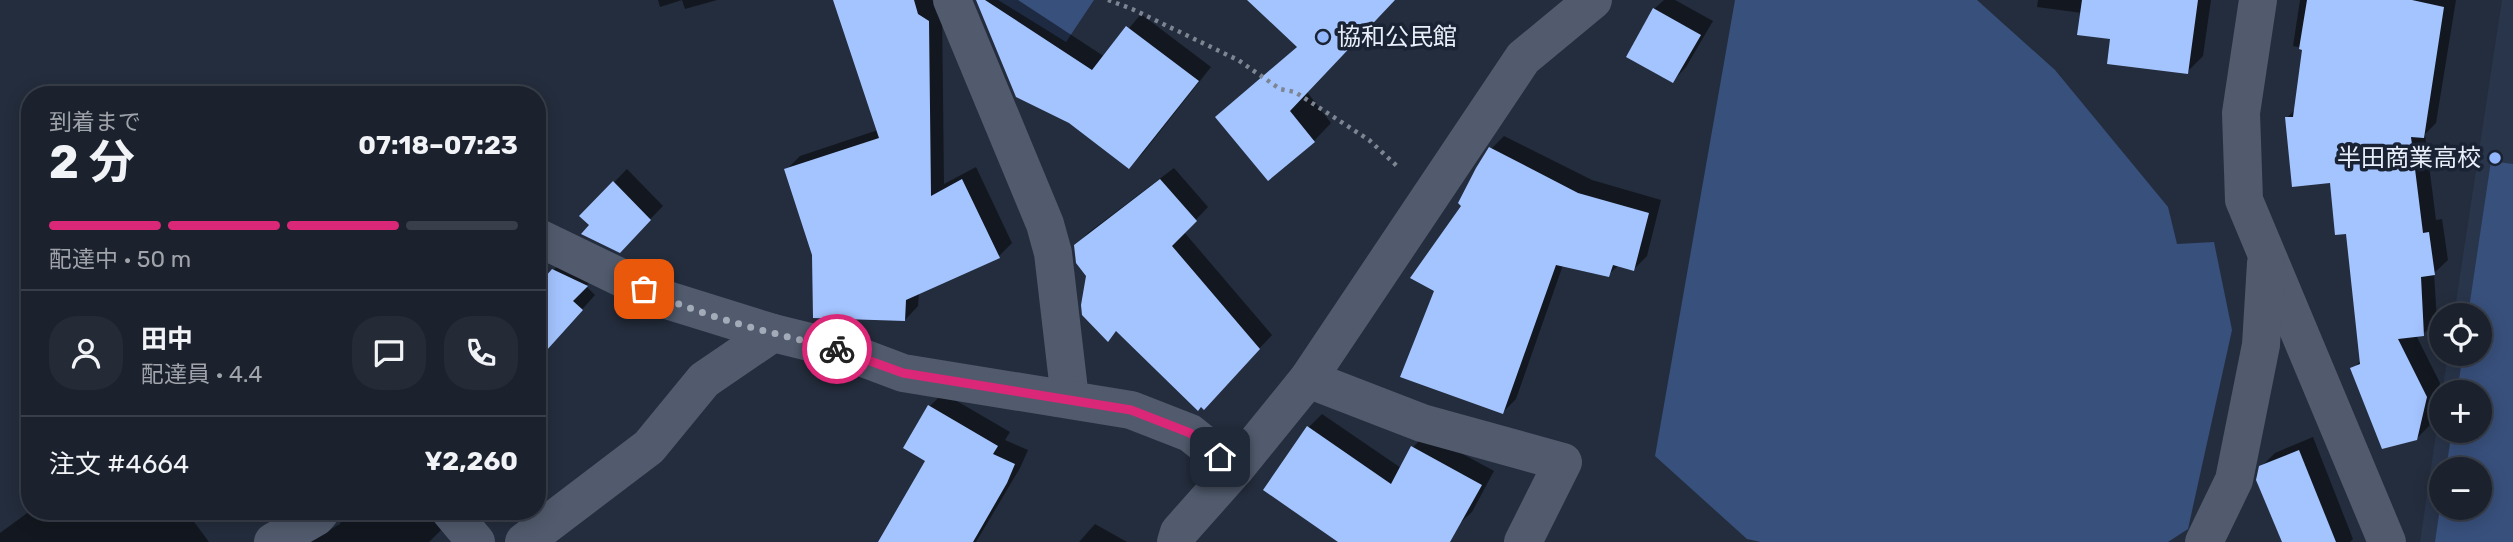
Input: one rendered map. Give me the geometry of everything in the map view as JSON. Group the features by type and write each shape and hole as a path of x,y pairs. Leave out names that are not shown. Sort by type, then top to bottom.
{"street":[{"path":"952,0 1045,224 1054,253 1070,399"},
{"path":"1176,542 1179,532 1235,469 1308,379 1522,58 1593,0"},
{"path":"2258,0 2241,113 2244,200 2387,542"},
{"path":"546,250 667,300 773,333 842,350 903,373 1131,410 1190,433 1235,469"},
{"path":"2204,542 2234,480 2261,345 2266,255"},
{"path":"524,542 649,447 704,380 773,333"},
{"path":"1308,379 1422,423 1563,462 1523,542"},
{"path":"273,542 311,520"},
{"path":"458,520 476,542"}],"path":[{"path":"1108,0 1238,60 1280,89 1295,92 1369,140 1429,197"}],"shaded area":[{"path":"998,0 1094,0 1066,42"},
{"path":"1735,0 1977,0 2055,70 2168,207 2177,244 2214,242 2232,330 2188,529 2168,542 1761,542 1747,539 1655,456"},
{"name":"半田商業高校","path":"2502,0 2513,0 2513,542 2420,542 2429,481 2429,520 2492,520 2492,457 2433,457 2435,443 2492,443 2492,380 2444,380 2446,366 2492,366 2492,303 2456,303"},
{"path":"2491,161 2513,164 2513,542 2435,542 2438,520 2492,520 2492,457 2448,457 2450,443 2492,443 2492,380 2459,380 2461,366 2492,366 2492,303 2470,303"}],"building":[{"path":"833,0 914,0 918,14 929,21 931,196 962,179 1000,258 906,300 905,321 813,318 812,255 784,169 879,138"},
{"path":"976,0 985,0 1092,70 1126,26 1199,81 1129,169 1069,123 1016,97"},
{"path":"1247,0 1395,0 1290,111 1315,142 1268,181 1215,117 1297,47"},
{"path":"2082,0 2198,0 2188,74 2107,64 2110,39 2077,35"},
{"path":"2307,0 2412,0 2444,7 2424,138 2411,137 2423,233 2429,232 2435,275 2421,277 2424,336 2398,339 2427,397 2417,440 2382,449 2350,368 2360,364 2346,234 2335,235 2330,183 2292,187 2285,117 2293,117 2302,50 2299,49"},
{"path":"1653,8 1701,35 1673,83 1626,57"},
{"path":"1489,147 1578,193 1649,213 1634,271 1613,265 1609,277 1556,265 1503,414 1400,377 1434,291 1410,278 1461,206 1458,203"},
{"path":"1160,179 1197,221 1172,246 1260,349 1204,410 1201,407 1198,411 1116,331 1108,342 1082,315 1086,276 1076,263 1074,245"},
{"path":"613,181 651,220 620,253 581,234 589,225 579,216"},
{"path":"552,269 588,286 573,301 583,310 546,351 546,276"},
{"path":"928,405 998,446 993,454 1015,464 973,542 878,542 925,461 903,448"},
{"path":"1307,426 1391,484 1411,446 1482,485 1450,542 1338,542 1263,490"},
{"path":"2299,450 2336,542 2282,542 2256,480 2259,466"}],"way so far":[{"path":"644,289 667,300 773,333 837,349"}],"place":[{"name":"協和公民館","path":"1323,37"},
{"name":"半田商業高校","path":"2495,158"}],"route":[{"path":"837,349 903,373 1131,410 1190,433 1220,457"}]}
